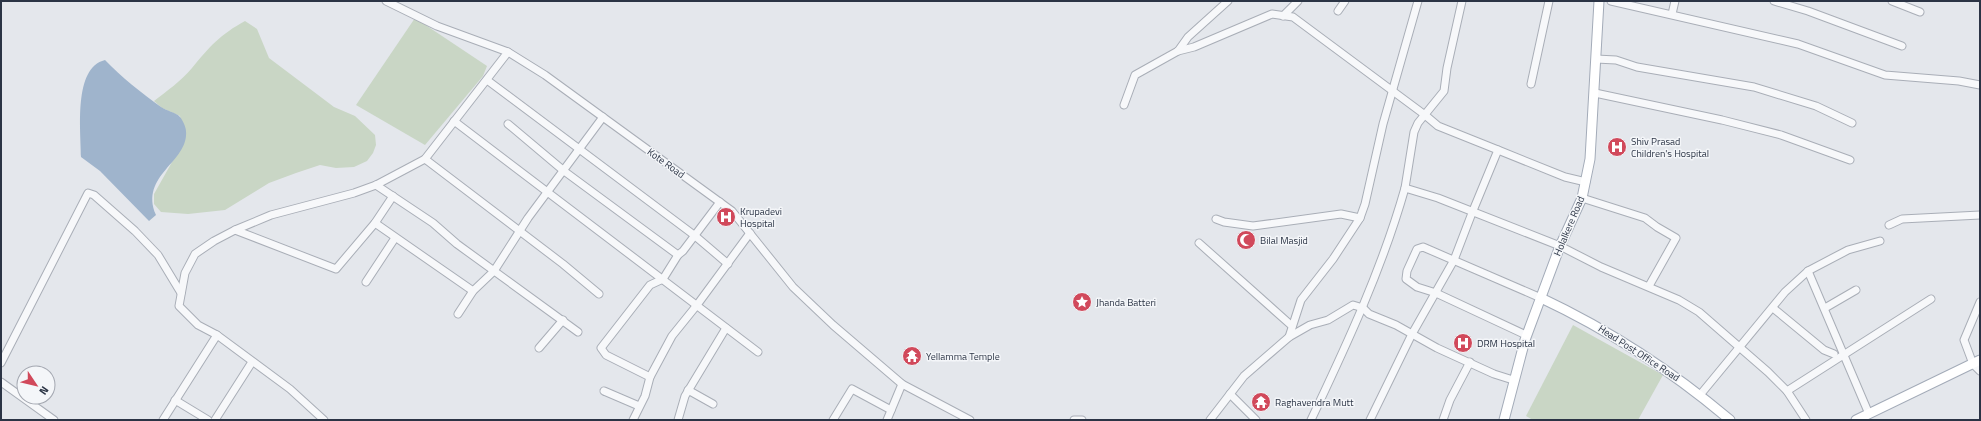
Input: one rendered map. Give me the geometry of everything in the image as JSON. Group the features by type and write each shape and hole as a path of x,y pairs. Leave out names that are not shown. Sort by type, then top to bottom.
{"main road":[{"name":"Holalkere Road","path":"1504,420 1513,380 1526,335 1560,246 1582,198 1586,182 1590,159 1595,93 1599,1"},
{"name":"Head Post Office Road","path":"1541,298 1604,329 1672,374 1730,420"},
{"path":"1856,420 1977,362"}],"street":[{"name":"Kote Road","path":"386,1 437,26 508,52 545,75 732,211 793,287 833,326 902,384 969,420"},
{"path":"1178,51 1188,37 1228,1"},
{"path":"1283,16 1298,1"},
{"path":"1338,11 1345,1"},
{"path":"1289,337 1301,300 1333,259 1360,218 1365,204 1393,90 1418,1"},
{"path":"1311,420 1363,308 1398,215 1405,188 1414,132 1444,91 1447,68 1462,1"},
{"path":"1530,84 1549,1"},
{"path":"1611,1 1798,44 1885,75 1959,81 1980,86"},
{"path":"1672,14 1675,1"},
{"path":"1774,1 1808,11 1902,46"},
{"path":"1892,1 1920,12"},
{"path":"1124,105 1135,75 1178,51 1194,47 1272,14 1293,17 1393,90 1438,126 1565,177 1586,182"},
{"path":"324,420 290,389 217,335 198,325 179,306 185,273 195,254 214,241 235,230 271,215 354,193 376,185 425,159 508,52"},
{"path":"1596,59 1616,60 1637,67 1754,87 1816,106 1852,123"},
{"path":"487,80 694,235 728,264"},
{"path":"1595,93 1715,118 1781,135 1850,160"},
{"path":"458,314 473,291 494,271 520,230 603,117"},
{"path":"454,121 758,352"},
{"path":"508,124 564,171 678,254"},
{"path":"1370,420 1412,334 1454,260 1498,150"},
{"path":"425,159 520,230 599,294"},
{"path":"376,185 433,223 494,271 578,332"},
{"path":"1405,188 1438,198 1560,246 1601,267 1649,286 1699,312 1740,347 1787,391 1806,420"},
{"path":"1,363 88,193 94,195 135,231 158,255 181,293"},
{"path":"235,230 336,269 375,223 393,196"},
{"path":"1582,198 1645,218 1656,227 1676,238 1649,286"},
{"path":"650,377 606,355 601,348 650,285 663,280 678,254 683,251 720,202"},
{"path":"1216,219 1224,222 1253,226 1341,214 1360,218"},
{"path":"1889,225 1902,219 1980,215"},
{"path":"375,223 394,238 473,291"},
{"path":"633,420 650,377 672,336 697,306 750,233"},
{"path":"366,282 394,238"},
{"path":"1700,395 1785,292 1808,271 1848,250 1880,241"},
{"path":"1199,243 1292,326"},
{"path":"1526,335 1436,293 1417,287 1406,279 1407,271 1417,249 1427,247 1541,298"},
{"path":"1808,271 1845,354 1869,414"},
{"path":"1825,308 1856,290"},
{"path":"1787,391 1931,300"},
{"path":"1980,302 1964,340 1977,362 1980,371"},
{"path":"1210,420 1244,376 1289,337 1310,324 1328,320 1353,305 1363,308 1369,314 1396,325 1437,348 1494,374 1513,380"},
{"path":"1773,308 1824,350 1834,354"},
{"path":"539,348 563,320"},
{"path":"678,420 688,390 726,328"},
{"path":"163,420 217,335"},
{"path":"215,420 252,362"},
{"path":"1443,420 1450,400 1470,362"},
{"path":"1,382 54,420"},
{"path":"887,420 902,384"},
{"path":"833,420 852,389 891,410"},
{"path":"688,390 713,404"},
{"path":"604,391 639,406"},
{"path":"1230,394 1256,420"},
{"path":"175,400 208,420"},
{"path":"1074,420 1082,420"}],"green space":[{"path":"415,18 487,66 483,76 425,145 356,105"},
{"path":"245,21 257,29 269,58 334,107 355,116 375,135 376,145 373,153 367,161 354,167 336,168 320,165 269,183 225,210 188,214 161,212 154,204 154,194 185,139 180,116 162,108 154,101 174,86 216,42 229,31"},
{"path":"1573,325 1663,375 1638,420 1533,420 1526,416"}],"water":[{"path":"105,60 146,96 163,108 178,115 182,119 185,127 185,142 180,152 159,179 154,189 153,201 156,215 149,221 100,171 81,157 80,117 83,87 88,75 95,65"}],"place":[{"name":"Shiv Prasad Children's Hospital","path":"1617,147"},
{"name":"Krupadevi Hospital","path":"726,217"},
{"name":"Bilal Masjid","path":"1246,240"},
{"name":"Jhanda Batteri","path":"1082,302"},
{"name":"DRM Hospital","path":"1463,343"},
{"name":"Yellamma Temple","path":"912,356"},
{"name":"Raghavendra Mutt","path":"1261,402"}]}
